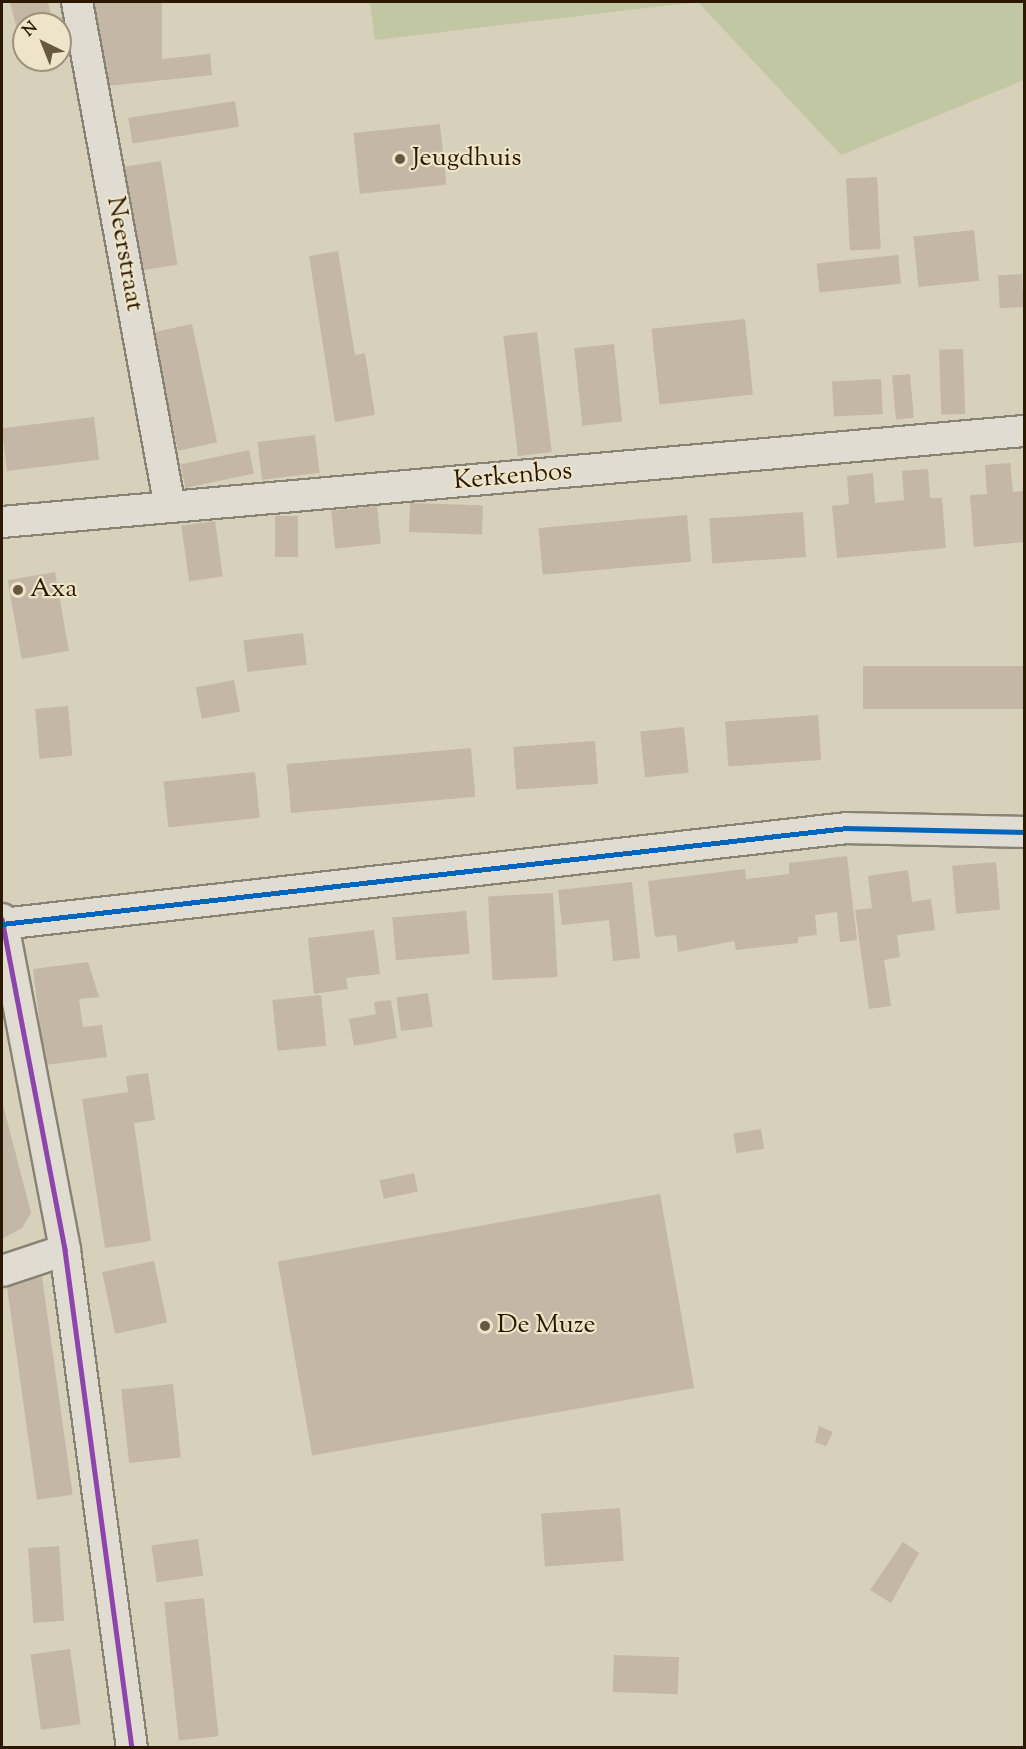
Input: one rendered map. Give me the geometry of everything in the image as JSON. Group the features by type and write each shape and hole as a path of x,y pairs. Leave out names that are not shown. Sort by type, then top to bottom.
{"street":[{"name":"Neerstraat","path":"77,2 170,507"},
{"name":"Kerkenbos","path":"2,522 1024,431"},
{"path":"2,924 847,828 1024,832"},
{"path":"2,919 65,1250 132,1748"},
{"path":"2,1271 65,1250"}],"green space":[{"path":"370,2 697,2 375,40"},
{"path":"698,2 1024,2 1024,80 841,155"}],"building":[{"path":"10,2 48,2 50,12 13,12"},
{"path":"89,2 162,2 162,59 210,54 212,75 98,87"},
{"path":"235,101 239,127 132,144 128,118"},
{"name":"Jeugdhuis","path":"440,124 446,185 360,194 353,133"},
{"path":"161,161 177,265 136,271 120,168"},
{"path":"877,177 881,249 850,251 846,179"},
{"path":"974,230 979,281 919,287 913,236"},
{"path":"338,251 355,355 365,353 375,415 335,422 309,256"},
{"path":"898,255 901,284 819,292 816,264"},
{"path":"1022,274 1024,307 1000,308 998,275"},
{"path":"745,319 753,395 659,404 652,329"},
{"path":"192,324 217,442 178,451 153,332"},
{"path":"537,332 552,452 518,456 503,336"},
{"path":"614,344 622,422 582,426 574,348"},
{"path":"963,349 965,414 941,415 939,350"},
{"path":"910,374 914,418 896,419 892,376"},
{"path":"881,379 883,414 834,417 832,382"},
{"path":"94,417 99,460 7,471 2,428"},
{"path":"315,435 320,473 262,480 257,442"},
{"path":"249,450 254,473 186,488 181,465"},
{"path":"1010,463 1013,492 1024,491 1024,542 974,547 970,495 987,494 985,465"},
{"path":"928,469 930,498 942,498 946,548 837,558 832,506 849,504 847,476 873,473 875,503 904,500 902,471"},
{"path":"410,503 483,506 482,535 409,532"},
{"path":"377,506 381,544 335,549 331,511"},
{"path":"803,512 806,557 712,563 709,519"},
{"path":"687,515 691,562 543,575 539,528"},
{"path":"275,516 298,516 298,557 275,557"},
{"path":"215,521 223,576 189,581 181,526"},
{"path":"55,572 69,651 22,659 8,580"},
{"path":"303,633 307,665 247,672 243,640"},
{"path":"863,666 1024,666 1024,709 863,709"},
{"path":"234,680 240,711 202,719 196,687"},
{"path":"68,706 72,756 39,759 35,709"},
{"path":"818,715 821,760 728,766 725,721"},
{"path":"684,727 689,773 645,777 640,732"},
{"path":"595,741 598,784 516,790 513,747"},
{"path":"471,748 475,797 291,813 287,764"},
{"path":"255,772 260,818 168,827 164,782"},
{"path":"847,856 857,940 840,942 837,912 815,915 817,935 798,937 798,943 736,950 734,941 678,952 676,935 655,937 648,881 745,869 746,879 789,874 789,863"},
{"path":"996,862 1000,910 956,914 952,866"},
{"path":"908,870 912,902 931,899 935,930 897,935 900,957 884,960 891,1006 869,1009 855,910 872,908 868,876"},
{"path":"632,882 640,958 613,961 609,920 562,925 558,890"},
{"path":"553,893 557,977 492,980 488,896"},
{"path":"466,911 470,954 396,960 392,917"},
{"path":"374,930 380,974 346,978 348,989 314,994 308,938"},
{"path":"88,962 99,997 79,999 83,1027 102,1025 107,1057 45,1065 33,969"},
{"path":"428,993 433,1027 401,1031 396,997"},
{"path":"321,995 326,1046 278,1051 272,1000"},
{"path":"391,1000 397,1038 354,1046 349,1019 376,1014 374,1002"},
{"path":"148,1073 155,1120 134,1123 151,1241 105,1248 82,1099 128,1092 126,1076"},
{"path":"2,1101 31,1213 22,1228 2,1239"},
{"path":"761,1129 764,1149 736,1153 733,1133"},
{"path":"414,1173 418,1192 384,1199 380,1180"},
{"name":"De Muze","path":"660,1194 694,1388 312,1455 278,1261"},
{"path":"154,1261 167,1323 115,1334 102,1272"},
{"path":"42,1277 73,1495 37,1500 6,1282"},
{"path":"173,1384 181,1458 129,1463 121,1389"},
{"path":"819,1426 833,1432 826,1446 815,1442"},
{"path":"620,1508 624,1561 545,1566 541,1514"},
{"path":"198,1539 203,1576 157,1582 151,1546"},
{"path":"903,1542 919,1553 891,1603 870,1590"},
{"path":"59,1546 64,1621 33,1623 28,1548"},
{"path":"204,1598 219,1736 179,1740 164,1602"},
{"path":"70,1649 81,1724 41,1730 30,1655"},
{"path":"614,1655 679,1657 678,1694 613,1692"}],"transit line":[{"path":"2,924 847,828 1024,832"},
{"path":"2,919 65,1250 132,1748"}],"place":[{"name":"Jeugdhuis","path":"400,159"},
{"name":"Axa","path":"18,590"},
{"name":"De Muze","path":"485,1326"}]}
